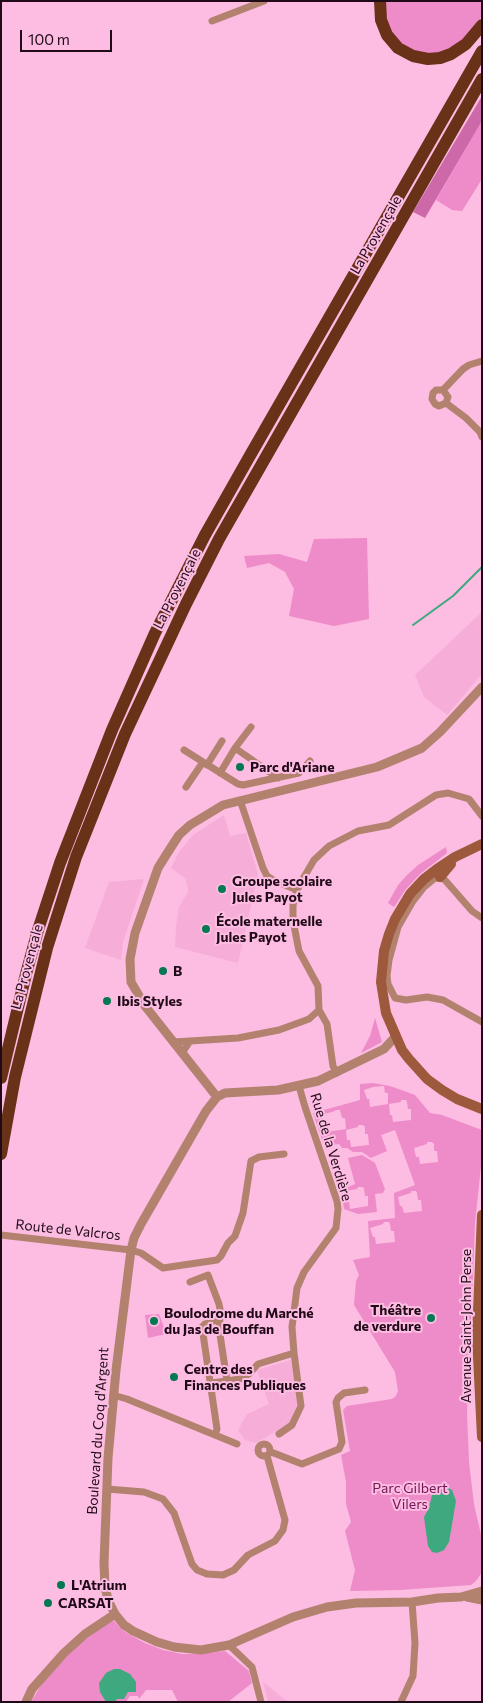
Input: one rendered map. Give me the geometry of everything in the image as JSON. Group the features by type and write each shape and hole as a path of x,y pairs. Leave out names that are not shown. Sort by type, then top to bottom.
{"highway":[{"path":"380,1 382,20 388,35 398,48 413,56 428,59 440,58 451,54 466,44 482,26"},
{"name":"La Provençale","path":"1,1078 38,930 60,863 112,730 155,633 205,535 482,51"},
{"name":"La Provençale","path":"1,1154 15,1077 47,948 76,857 133,716 219,539 482,79"}],"main road":[{"path":"442,878 451,865 479,845"},
{"path":"479,845 446,862 424,879 410,894 395,919 384,951 381,982 384,1006 395,1038 402,1050 435,1085 458,1099 482,1109"},
{"name":"Avenue Saint-John Perse","path":"482,1215 478,1336 482,1438"}],"street":[{"path":"212,21 264,1"},
{"path":"443,390 448,397 446,403 439,406 433,402 433,392 443,390 469,365 482,362"},
{"path":"446,403 466,418 481,433"},
{"path":"402,1050 384,1049 337,1073 299,1086 267,1092 225,1093 217,1097 144,1006 131,982 130,959 135,933 158,868 179,835 190,825 223,805 317,784 377,767 422,748 440,732 482,687"},
{"path":"220,772 251,727"},
{"path":"186,787 222,741"},
{"path":"235,748 278,778"},
{"path":"184,750 238,784 243,785 299,773 310,760"},
{"path":"337,1073 333,1066 327,1024 319,1010 318,986 299,952 293,920 293,906 297,890 314,860 329,846 358,831 390,824 436,795 448,793 469,799 482,816"},
{"path":"240,800 267,876 297,890"},
{"path":"482,918 472,911 442,878 433,880 413,901 402,918 393,939 388,960 387,976 388,984 395,998 406,1000 427,997 443,1000 482,1022"},
{"path":"174,1042 238,1038 279,1030 309,1019 319,1010"},
{"path":"384,1049 395,1038"},
{"path":"182,1053 190,1041"},
{"name":"Rue de la Verdière","path":"279,1434 292,1425 301,1406 292,1327 297,1288 304,1272 336,1228 338,1209 299,1086"},
{"name":"Boulevard du Coq d'Argent","path":"115,1614 106,1595 104,1579 107,1489 113,1395 132,1250 136,1234 148,1212 206,1111 217,1097"},
{"path":"132,1250 141,1253 163,1268 216,1260 235,1236 244,1213 250,1161 259,1157 284,1154"},
{"name":"Route de Valcros","path":"1,1235 132,1250"},
{"path":"190,1282 208,1275 219,1304 219,1328 227,1381"},
{"path":"215,1435 217,1429 202,1327 205,1324 220,1319"},
{"path":"211,1383 240,1379 249,1374 258,1364 294,1353"},
{"path":"107,1489 144,1492 163,1498 174,1513 192,1564 197,1570 207,1574 223,1575 234,1570 248,1555 275,1541 283,1530 285,1520 269,1454 302,1464 338,1449 342,1442 336,1402 344,1394 365,1390"},
{"path":"113,1395 237,1444"},
{"path":"461,1597 482,1592"},
{"path":"26,1702 32,1689 64,1653 85,1634 115,1614 124,1625 157,1642 174,1648 202,1650 229,1645 293,1618 327,1607 356,1603 412,1602 438,1598 461,1597 482,1600"},
{"path":"401,1702 413,1676 415,1643 412,1602"},
{"path":"229,1645 252,1667 261,1702"}],"shaded area":[{"path":"482,96 482,121 425,218 413,212"},
{"path":"482,612 482,674 447,715 424,697 415,675"},
{"name":"Groupe scolaire Jules Payot","path":"224,815 230,836 246,833 258,874 238,963 175,947 179,907 188,892 188,887 185,878 171,868 179,852 193,835"},
{"path":"144,879 123,942 121,960 85,948 109,882"},
{"path":"291,1360 298,1401 290,1423 256,1443 245,1440 238,1430 247,1414 269,1404 257,1370"},
{"path":"443,1485 452,1490 456,1501 449,1542 444,1550 437,1553 432,1552 428,1546 424,1517 429,1508 433,1491 438,1486"},
{"path":"114,1669 120,1669 130,1674 136,1682 136,1692 128,1692 124,1699 117,1699 115,1702 106,1702 100,1692 99,1683 106,1673"},
{"path":"263,1682 288,1702 268,1702"}],"green space":[{"path":"385,1 482,1 482,16 468,36 453,47 439,53 424,54 408,49 397,41 389,29 384,13"},
{"path":"482,121 482,179 462,211 452,210 436,200"},
{"path":"367,538 369,619 334,626 289,616 294,589 285,572 269,563 247,568 244,556 279,554 307,562 314,539"},
{"path":"446,847 447,853 420,874 406,889 394,907 388,903 398,885 406,876 418,865"},
{"path":"375,1018 382,1042 361,1053 370,1036"},
{"name":"Parc Gilbert Vilers","path":"373,1083 390,1086 415,1095 430,1113 442,1115 482,1130 482,1157 475,1223 467,1414 469,1462 474,1504 482,1539 482,1572 471,1585 350,1591 355,1570 345,1531 351,1522 346,1504 346,1482 341,1455 350,1451 343,1410 347,1406 392,1399 398,1391 395,1372 354,1305 356,1281 359,1275 353,1260 370,1257 368,1221 395,1218 394,1193 415,1185 395,1130 381,1135 387,1151 371,1158 362,1152 353,1152 347,1148 342,1148 339,1144 323,1143 313,1113 360,1100 360,1084","holes":["384,1086 385,1093 388,1093 388,1104 370,1107 369,1099 367,1099 364,1090","406,1100 408,1109 411,1109 411,1120 393,1122 389,1104","340,1110 342,1118 345,1118 346,1129 327,1132 326,1124 324,1124 321,1115","363,1125 365,1127 365,1134 368,1134 369,1145 351,1147 350,1140 347,1140 346,1130","427,1142 432,1142 434,1144 434,1151 437,1151 438,1162 420,1164 419,1157 416,1157 414,1148 427,1144","411,1191 416,1191 418,1200 421,1200 422,1211 404,1213 398,1197 411,1193","384,1222 389,1222 391,1231 394,1231 395,1242 376,1244 375,1237 373,1237 370,1228"]},
{"path":"362,1155 375,1163 385,1189 383,1193 375,1194 377,1212 358,1214 344,1209 341,1190 355,1184 348,1158","holes":["364,1188 365,1196 368,1196 368,1206 350,1209 349,1202 346,1202 344,1193"]},
{"name":"Boulodrome du Marché du Jas de Bouffan","path":"159,1314 165,1330 173,1328 175,1332 148,1338 145,1315"},
{"path":"110,1621 114,1621 125,1632 145,1643 163,1650 182,1654 225,1651 249,1671 252,1683 228,1702 178,1702 172,1690 146,1690 139,1699 138,1696 130,1696 126,1702 31,1702 43,1682 55,1668 79,1644"}],"waterway":[{"path":"413,625 453,596 482,567"}],"place":[{"name":"Parc d'Ariane","path":"240,767"},
{"name":"Groupe scolaire Jules Payot","path":"222,889"},
{"name":"École maternelle Jules Payot","path":"206,929"},
{"name":"B","path":"163,971"},
{"name":"Ibis Styles","path":"107,1001"},
{"name":"Théâtre de verdure","path":"431,1318"},
{"name":"Boulodrome du Marché du Jas de Bouffan","path":"154,1321"},
{"name":"Centre des Finances Publiques","path":"174,1377"},
{"name":"L'Atrium","path":"61,1585"},
{"name":"CARSAT","path":"48,1603"}]}
